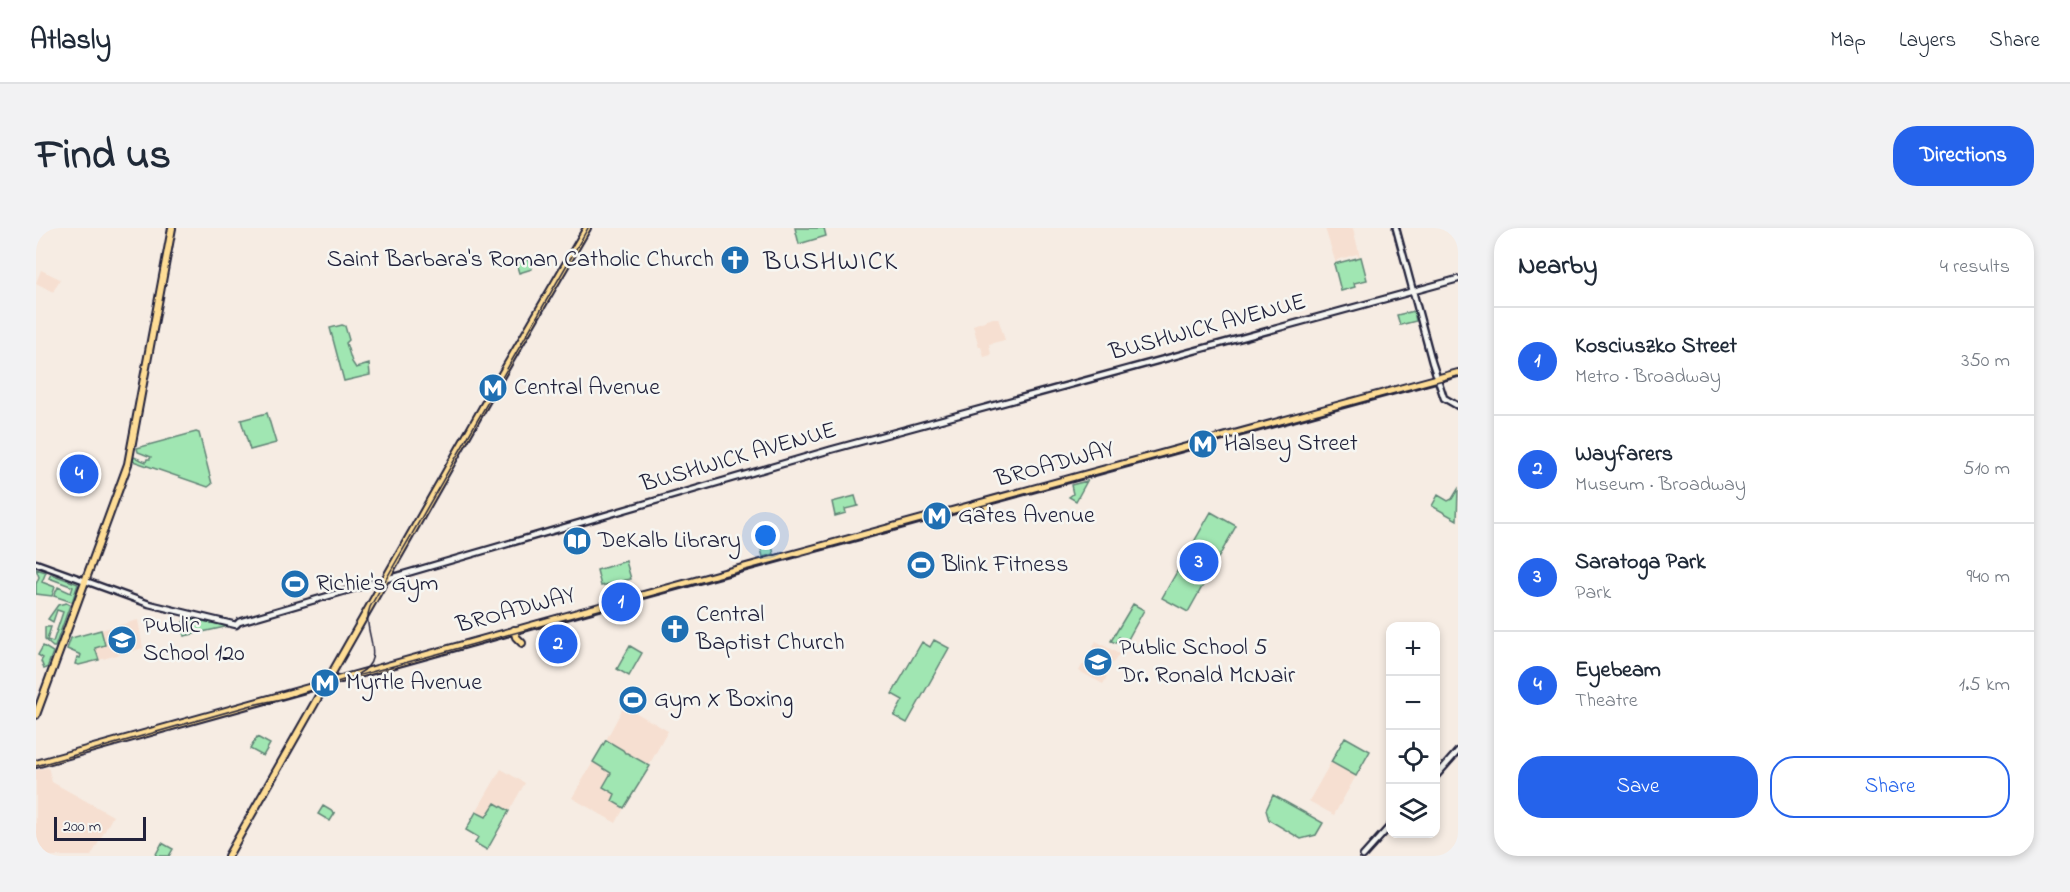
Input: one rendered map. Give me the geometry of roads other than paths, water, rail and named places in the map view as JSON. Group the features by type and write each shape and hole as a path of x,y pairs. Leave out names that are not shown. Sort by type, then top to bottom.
{"main road":[{"path":"36,715 128,464 172,228"},
{"path":"228,856 587,228"},
{"path":"1396,228 1437,379 1444,398 1458,406"},
{"name":"BUSHWICK AVENUE","path":"36,562 150,604 236,625 814,454 1458,279"},
{"name":"BROADWAY","path":"36,764 514,630 1458,373"},
{"path":"995,500 996,509"},
{"path":"983,503 987,506 988,512"},
{"path":"514,630 518,640 522,643"},
{"path":"1440,771 1458,751"},
{"path":"1364,856 1386,831"}],"railway":[{"path":"358,674 367,668 372,660 373,652 368,626 370,607 588,228"},
{"path":"36,766 252,705 286,698 353,677 1458,376"}],"place":[{"name":"Saint Barbara's Roman Catholic Church","path":"735,260"},
{"name":"Central Avenue","path":"493,388"},
{"name":"Halsey Street","path":"1203,444"},
{"name":"Eyebeam","path":"79,474"},
{"name":"Gates Avenue","path":"937,516"},
{"name":"DeKalb Library","path":"577,541"},
{"name":"Saratoga Park","path":"1199,562"},
{"name":"Blink Fitness","path":"921,565"},
{"name":"Richie's Gym","path":"295,584"},
{"name":"Kosciuszko Street","path":"621,602"},
{"name":"Central Baptist Church","path":"675,629"},
{"name":"Public School 120","path":"122,640"},
{"name":"Wayfarers","path":"558,644"},
{"name":"Public School 5 Dr. Ronald McNair","path":"1098,662"},
{"name":"Myrtle Avenue","path":"325,683"},
{"name":"Gym X Boxing","path":"633,700"}],"district":[{"name":"BUSHWICK","path":"831,262"}]}
